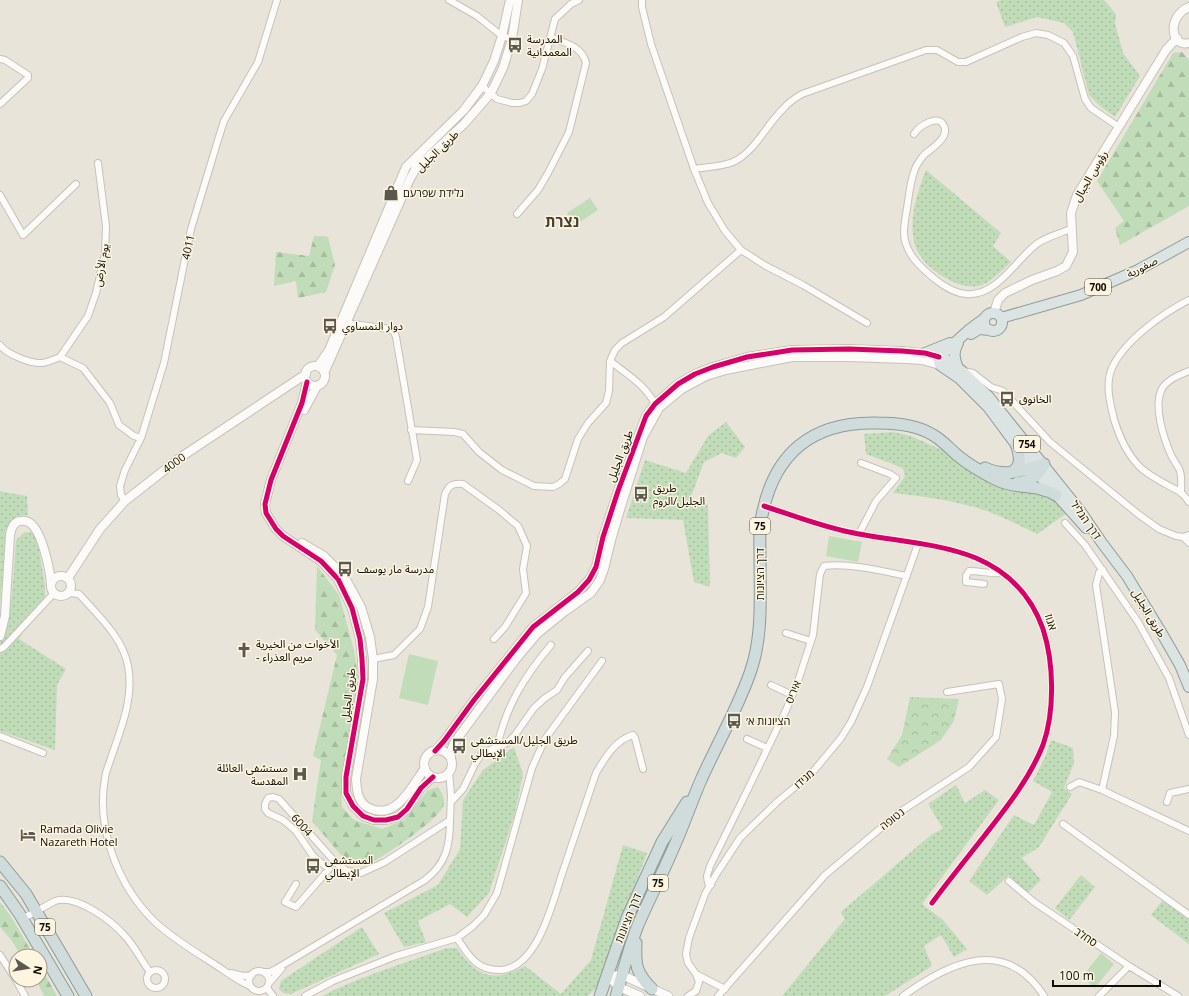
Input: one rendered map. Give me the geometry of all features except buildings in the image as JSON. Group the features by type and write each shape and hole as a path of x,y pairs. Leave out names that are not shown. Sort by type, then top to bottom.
{"highway":[{"name":"דרך הציונות","path":"618,992 636,931 674,849 700,781 741,696 754,660 759,624 760,534 764,506 774,480 784,461 793,449 802,442 828,429 857,423 896,424 916,427 935,435 959,456 1000,482"},
{"path":"1009,473 1015,470 1019,465 1020,458 1016,444"},
{"name":"דרך הציונות","path":"959,456 988,470 1009,473 1038,469"},
{"name":"75","path":"1000,482 1025,482 1038,469"},
{"path":"1000,482 1010,485 1038,487 1056,495"},
{"name":"דרך הציונות","path":"600,996 627,918 659,848 674,821 700,781"},
{"name":"75","path":"0,862 26,894 86,996"},
{"name":"75","path":"0,886 22,919 68,996"},
{"path":"636,931 636,968 652,989"}],"main road":[{"name":"صفورية","path":"998,316 1081,294 1138,270 1189,242"},
{"name":"700","path":"941,360 960,339 988,314 998,316"},
{"path":"985,318 984,324 990,330 996,330 1001,327 998,316"},
{"name":"700","path":"960,339 979,329 990,330"},
{"path":"925,353 960,339"},
{"path":"960,339 954,353 955,360 960,369"},
{"name":"דרך הגליל","path":"941,360 960,369 988,396 1056,495 1102,543"},
{"name":"דרך הגליל","path":"941,360 988,407 1016,444 1038,469 1081,512 1102,543"},
{"name":"طريق الجليل","path":"1102,543 1127,576 1161,632 1180,665 1189,687"}],"street":[{"name":"4011","path":"125,501 121,495 120,486 125,470 141,438 164,362 191,229 224,121 258,62 277,0"},
{"path":"450,0 477,16 502,36 512,39"},
{"name":"طريق الجليل","path":"321,369 406,167 464,110 482,86 494,61 502,36 510,0"},
{"name":"طريق الجليل","path":"321,369 347,323 416,168 464,124 491,93 503,68 512,39 518,0"},
{"path":"482,86 497,99 512,103 526,101 532,94 542,69 557,16 571,4 579,0"},
{"path":"642,0 651,44 694,168 708,203 725,230 741,250 766,266 803,285 867,323"},
{"path":"1188,0 1189,7 1182,10 1177,15 1173,27 1176,38 1185,44 1189,43"},
{"path":"694,168 726,164 741,157 750,150 782,109 802,94 926,50 937,50 958,62 966,62 1022,36 1036,33 1048,35 1064,43 1073,56 1084,99 1088,105 1119,127"},
{"path":"517,214 538,190 569,132 586,63 584,55 578,49 550,37"},
{"name":"رؤوس الجبال","path":"998,316 998,300 1005,293 1066,266 1073,252 1071,213 1077,195 1166,50 1176,38"},
{"path":"0,59 5,60 28,75 28,78 0,104"},
{"path":"914,134 917,129 927,123 935,121 942,123 944,126 945,133 942,139 923,157 914,171 908,199 904,232 907,248 914,260 926,273 941,284 957,293 968,294 985,290 994,285 1038,243 1071,229"},
{"name":"يوم الأرض","path":"60,357 82,326 92,307 105,254 106,226 98,163"},
{"path":"0,195 23,235 76,184"},
{"path":"411,430 454,432 463,434 479,452 502,470 534,486 553,487 559,484 565,479 578,439 588,423 606,403 609,391 610,361 615,350 622,343 664,317 741,250"},
{"path":"1189,300 1150,325 1126,346 1112,368 1109,385 1109,402 1117,428 1126,449 1139,466 1158,480 1181,493 1189,502"},
{"path":"347,323 389,329 394,332 399,353 417,460 408,481"},
{"path":"0,345 3,349 23,360 42,363 60,357 83,368 110,403 119,425 134,436 141,438"},
{"name":"طريق الجليل","path":"435,751 474,700 534,627 578,592 589,580 596,567 603,537 618,491 646,416 655,404 678,384 713,366 748,357 792,350 902,350 925,353 941,360"},
{"name":"طريق الجليل","path":"451,759 451,750 454,743 516,659 537,634 591,593 600,580 622,503 644,437 659,408 682,389 706,376 726,370 792,357 941,360"},
{"path":"610,361 650,394 655,404"},
{"path":"310,368 321,369 324,381 317,386 311,385 306,378 310,368"},
{"path":"960,369 973,373 991,387 1003,391 1050,442 1138,514 1159,529 1186,536 1189,543"},
{"path":"1181,493 1180,471 1171,456 1165,439 1160,418 1159,404 1160,395 1163,388 1169,381 1189,371"},
{"name":"طريق الجليل","path":"306,378 302,403 271,480 265,504 266,513 273,525 283,536 321,561 338,579 352,608 360,639 363,679 346,777 346,793 353,806 363,816 374,820 386,820 398,817 407,809 421,788 433,777"},
{"name":"4000","path":"68,578 100,529 125,501 181,457 306,378"},
{"name":"طريق الجليل","path":"317,386 306,404 276,482 269,504 270,512 273,518 286,533 324,556 344,576 361,607 370,637 373,659 373,679 356,779 356,791 360,800 368,807 377,811 385,811 394,807 403,800 425,768"},
{"path":"859,534 876,501 896,478 890,474 861,463"},
{"path":"373,659 394,655 420,629 428,607 445,494 449,486 456,484 463,484 510,518 518,526 527,546 523,569 526,593 505,627 494,639"},
{"name":"אגוז","path":"764,506 859,534 955,551 976,558 1002,573 1024,593 1037,613 1046,638 1051,687 1049,720 1043,744 1037,758 1002,813 932,903"},
{"path":"0,636 5,616 10,535 14,524 21,521 31,523 38,532 48,564 52,590 54,593 59,596 69,593 79,594 108,627 118,642 128,665 130,687 127,707 105,777 102,801 107,836 121,877 155,922 190,949 239,981 250,986 260,994 286,964"},
{"path":"1065,523 1085,545 1138,622 1169,678 1189,735"},
{"name":"מגידו","path":"696,974 688,963 686,954 689,938 711,885 740,838 777,802 812,773 841,738 851,722 867,686 918,544"},
{"path":"48,564 51,570 58,576"},
{"name":"איריס","path":"711,885 708,883 707,876 710,866 792,696 811,641 817,608 820,574 824,566 862,568 907,576"},
{"path":"1102,790 1114,736 1115,712 1096,585 1099,573 1103,570"},
{"path":"984,584 966,582 966,576 969,571 992,574 1002,573"},
{"path":"51,584 55,577 64,576 68,578 72,585 69,593"},
{"path":"0,649 4,647 54,593"},
{"path":"0,629 5,616"},
{"path":"786,633 811,641"},
{"path":"497,747 508,710 533,667 551,645"},
{"path":"451,802 463,789 481,755 508,743 534,708 544,698 557,690 588,651"},
{"path":"305,996 333,981 396,956 457,938 473,926 484,915 496,893 532,768 545,739 602,660"},
{"name":"נטופה","path":"718,996 825,875 900,812 969,767 996,737 1002,699 999,684 947,692"},
{"path":"771,685 792,696"},
{"path":"457,938 470,958 481,966 494,970 507,969 521,962 529,954 545,926 596,773 611,750 629,736 633,735 643,769"},
{"path":"0,736 43,753"},
{"path":"747,739 767,748"},
{"path":"438,750 446,752 451,759 452,768 442,777 433,777 425,768 426,759 431,752 438,750"},
{"path":"250,986 249,981 252,975 257,971 270,972 286,964 433,874 443,859 450,839 451,802 449,772"},
{"path":"1070,787 1079,782 1102,790 1189,831"},
{"path":"1167,802 1170,792 1189,789"},
{"name":"6004","path":"329,869 314,856 296,831 283,820 268,813 265,809 265,804 268,798 273,797 279,799 335,862 347,872 361,873 385,862 450,820"},
{"path":"1063,824 1189,915"},
{"path":"296,884 285,902 296,908 335,862"},
{"name":"סחלב","path":"1009,881 1034,902 1129,966 1178,996"},
{"path":"22,919 36,910 60,899 76,902 114,925 125,936 150,972"},
{"path":"0,955 8,968"},
{"path":"902,996 942,972 973,960 989,959 1006,963 1021,970 1036,983 1044,996"},
{"path":"1099,996 1129,966"},
{"path":"263,972 268,976 268,985 273,996"},
{"path":"228,973 243,976 252,975"},
{"path":"696,974 725,989"},
{"path":"688,996 696,991 699,982 696,974"},
{"path":"607,976 622,975 668,996"},
{"path":"607,976 618,992 640,996"},
{"name":"נטופה","path":"714,996 725,989"}],"green space":[{"path":"1002,0 1104,0 1116,14 1115,23 1123,53 1140,76 1115,117 1100,106 1089,95 1073,32 1064,23 1037,17 1005,27 996,2"},
{"path":"1182,52 1189,60 1189,206 1120,245 1115,228 1124,221 1097,181 1173,53"},
{"path":"926,170 1001,233 993,246 1011,262 994,278 986,283 973,286 953,282 933,269 925,262 919,253 915,245 912,226 914,207"},
{"path":"590,198 598,210 575,225 567,213"},
{"path":"314,236 328,237 335,265 326,292 298,298 296,281 274,286 276,252 309,256"},
{"path":"726,422 745,447 736,458 722,453 704,462 690,499 708,505 710,587 694,582 683,520 626,518 645,460 686,473 708,436"},
{"path":"893,432 911,436 949,453 979,471 1048,494 1066,514 1037,534 1000,516 978,508 915,495 893,493 905,476 903,469 866,454 864,434"},
{"path":"0,491 27,496 28,515 17,516 6,528 0,607"},
{"path":"25,532 36,533 45,585 45,596 19,639 66,669 57,685 55,750 0,731 0,641 8,623 16,540"},
{"path":"829,536 862,542 858,562 826,556"},
{"path":"317,566 339,595 354,650 358,676 341,783 342,807 354,820 382,829 404,820 428,790 438,787 444,799 443,807 432,820 381,857 365,864 356,865 340,854 312,821 321,760 313,756 337,655 315,630"},
{"path":"409,654 438,661 428,705 399,698"},
{"path":"910,697 959,699 954,721 941,740 899,767 887,759 902,735"},
{"path":"1051,740 1073,748 1074,763 1064,788 1072,794 1039,847 1022,858 1041,880 1027,894 1009,875 987,895 969,881 1014,815 1034,825 1052,792 1033,781 1045,757"},
{"path":"514,747 523,774 515,813 489,893 467,917 450,904 418,921 426,942 404,947 384,913 438,885 460,849 463,800 483,770"},
{"path":"956,785 965,803 985,790 999,800 922,904 943,920 967,949 954,957 941,935 924,946 932,966 885,996 782,996 845,919 841,912 932,834 943,829 928,804"},
{"path":"623,845 647,853 598,986 588,996 322,996 368,976 447,948 457,948 464,958 479,971 486,974 504,974 525,966 561,994 591,960"},
{"path":"1081,875 1095,887 1069,920 1055,908"},
{"path":"1163,900 1189,919 1189,944 1151,915"},
{"path":"0,902 12,918 29,948 16,948 0,927"},
{"path":"362,927 379,954 291,994 283,993 279,989 281,981"},
{"path":"1101,953 1114,964 1095,988 1082,977"},
{"path":"48,980 57,996 44,996 40,988 48,988"}],"cycle path":[{"path":"435,751 533,627 578,592 589,580 596,567 603,537 618,491 646,416 655,404 678,384 695,374 713,367 747,357 792,350 849,349 902,351 925,353 939,357"},
{"path":"307,382 302,403 271,480 265,504 266,513 276,529 283,536 321,561 338,579 352,608 360,639 363,679 346,777 346,793 353,806 363,816 374,820 386,820 398,817 407,809 421,788 433,777"},
{"path":"764,506 838,530 945,548 976,558 999,570 1009,578 1025,595 1038,617 1047,642 1052,687 1050,717 1043,745 1038,757 1017,792 932,903"}],"place":[{"name":"المدرسة المعمدانية","path":"515,45"},
{"name":"גלידת שפרעם","path":"391,193"},
{"name":"دوار النمساوي","path":"330,326"},
{"name":"الخانوق","path":"1007,399"},
{"name":"طريق الجليل/الروم","path":"641,494"},
{"name":"مدرسة مار يوسف","path":"345,569"},
{"name":"الأخوات من الخيرية - مريم العذراء","path":"244,650"},
{"name":"הציונות א׳","path":"734,721"},
{"name":"طريق الجليل/المستشفى الإيطالي","path":"459,746"},
{"name":"مستشفى العائلة المقدسة","path":"300,774"},
{"name":"Ramada Olivie Nazareth Hotel","path":"28,835"},
{"name":"المستشفى الإيطالي","path":"313,866"}],"district":[{"name":"נצרת","path":"562,222"}]}
